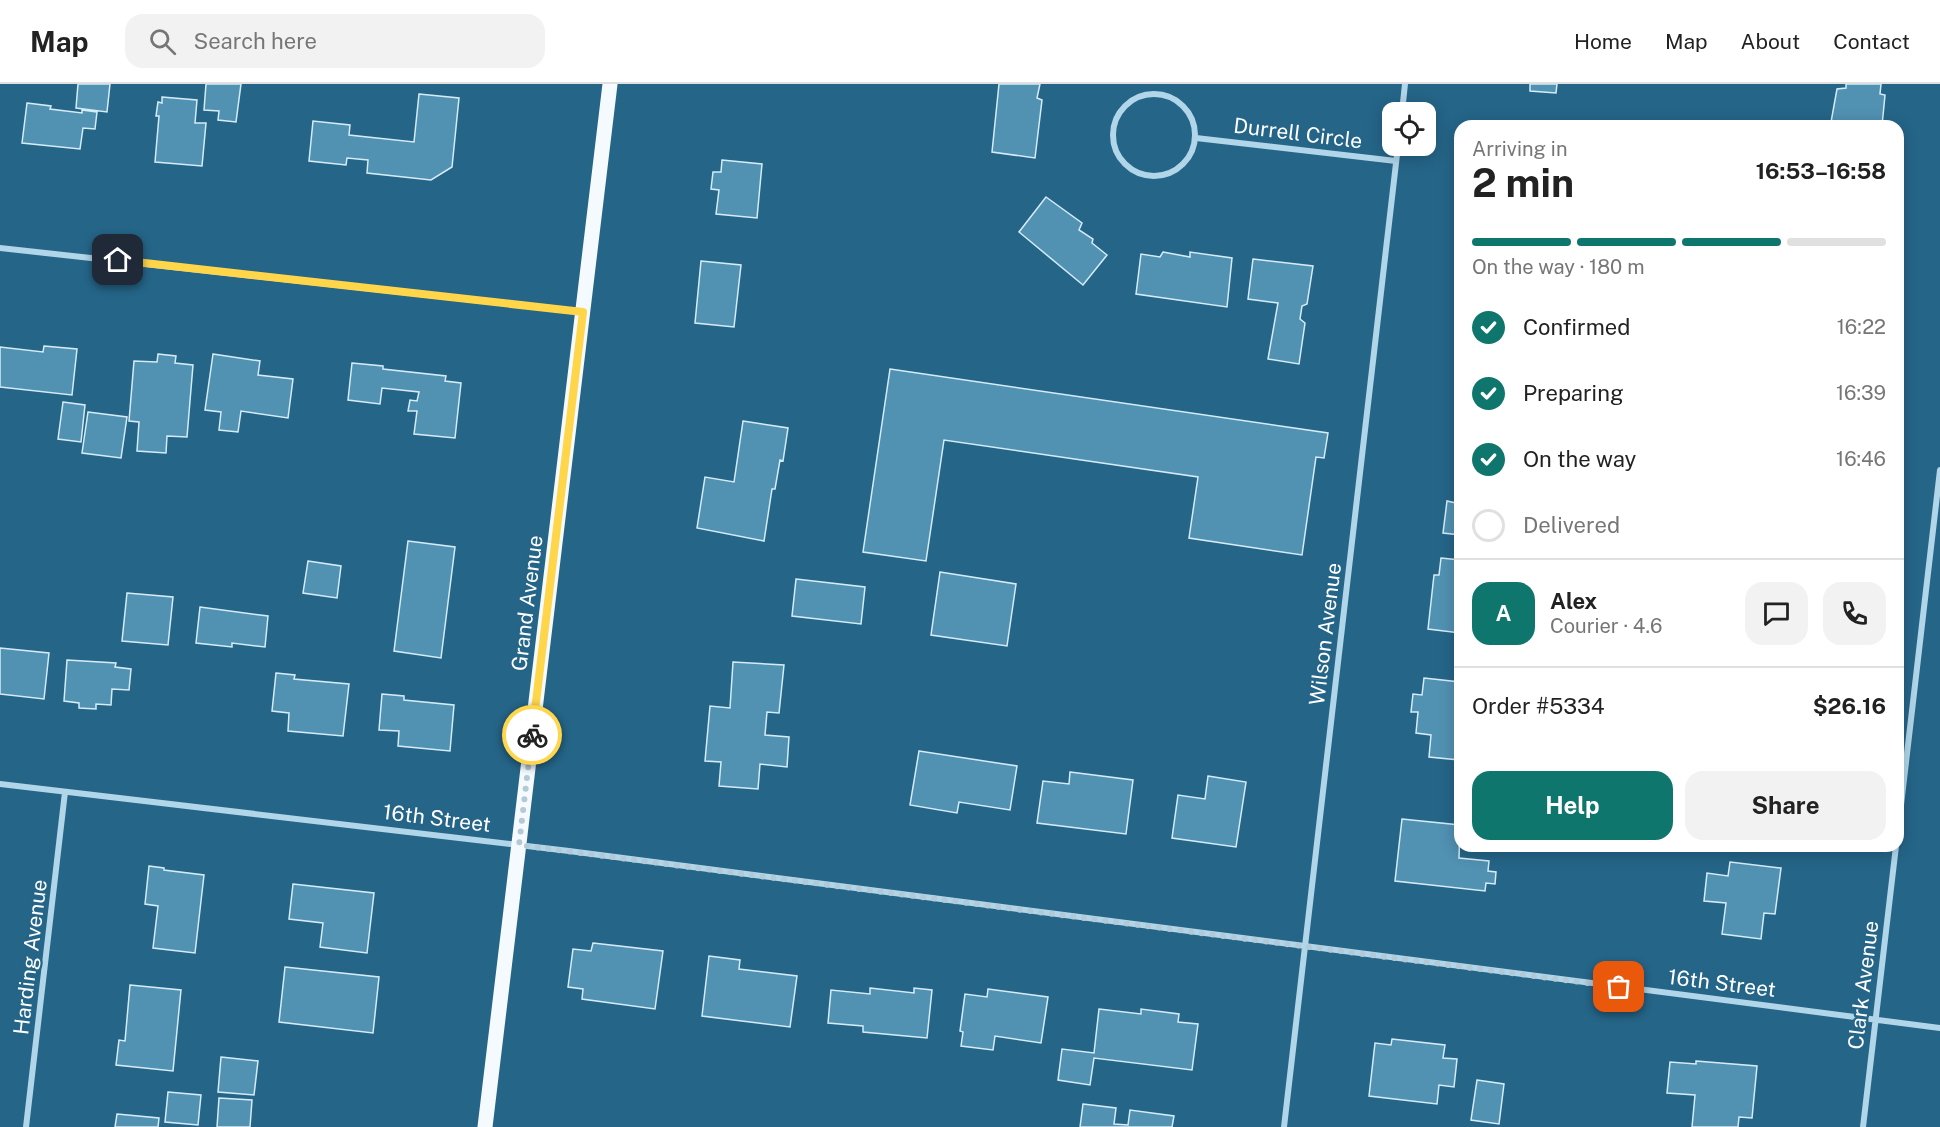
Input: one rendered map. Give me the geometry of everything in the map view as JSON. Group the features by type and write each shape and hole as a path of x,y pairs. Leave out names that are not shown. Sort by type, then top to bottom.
{"main road":[{"name":"Grand Avenue","path":"485,1127 610,84"}],"street":[{"path":"1403,102 1406,84"},
{"path":"1157,93 1181,102 1190,113 1195,125 1196,138 1185,164 1173,172 1159,176 1145,175 1131,170 1121,159 1114,147 1113,132 1115,120 1127,104 1144,94 1157,93"},
{"name":"Durrell Circle","path":"1196,138 1396,161"},
{"name":"Wilson Avenue","path":"1284,1127 1397,156"},
{"path":"0,248 583,312"},
{"path":"1904,779 1940,470"},
{"name":"16th Street","path":"0,784 519,845 1940,1028"},
{"name":"Harding Avenue","path":"26,1127 65,792"},
{"name":"Clark Avenue","path":"1863,1127 1895,852"}],"building":[{"path":"78,84 110,84 107,112 76,108"},
{"path":"206,84 241,84 236,122 218,120 219,111 204,110"},
{"path":"999,84 1040,84 1037,98 1042,100 1035,158 992,152"},
{"path":"1530,84 1557,84 1556,93 1530,91"},
{"path":"1846,84 1881,84 1880,94 1885,95 1883,120 1831,120 1837,89 1846,88"},
{"path":"419,94 459,98 452,167 431,180 367,173 368,160 347,158 346,165 309,161 313,121 350,125 349,135 414,142"},
{"path":"162,97 197,100 195,123 206,123 202,166 155,162 159,116 156,116 158,102 162,103"},
{"path":"27,103 51,106 50,109 82,113 82,110 97,112 95,129 83,128 80,149 22,143"},
{"path":"722,160 762,164 757,218 716,214 719,190 711,189 713,172 721,172"},
{"path":"1046,197 1082,223 1079,230 1093,239 1092,243 1107,255 1083,285 1019,232"},
{"path":"1163,252 1190,257 1190,252 1232,258 1227,307 1136,294 1141,254 1160,257"},
{"path":"1253,259 1313,266 1307,304 1302,306 1300,319 1305,323 1299,364 1268,359 1278,303 1248,299"},
{"path":"701,261 741,265 734,327 695,323"},
{"path":"44,346 77,349 72,395 0,387 0,347 43,352"},
{"path":"158,354 176,356 175,363 193,365 187,437 167,436 166,453 137,451 139,422 129,421 134,361 157,362"},
{"path":"213,354 260,361 258,375 293,379 288,418 241,411 238,432 219,430 221,412 205,410"},
{"path":"352,363 446,376 445,381 461,383 455,438 414,434 417,411 408,411 410,400 417,401 419,392 382,388 380,404 348,400"},
{"path":"890,369 1328,433 1324,458 1316,457 1302,555 1189,538 1198,477 944,440 926,561 863,552"},
{"path":"63,402 85,405 81,442 58,439"},
{"path":"88,412 127,417 121,458 82,453"},
{"path":"743,421 788,428 783,461 780,460 775,489 772,489 764,541 697,528 705,477 734,482"},
{"path":"1447,501 1454,503 1454,534 1443,533"},
{"path":"408,541 455,547 441,658 394,651"},
{"path":"1441,558 1454,559 1454,632 1428,629 1434,575 1439,575"},
{"path":"308,561 341,566 337,598 303,593"},
{"path":"940,572 1016,584 1007,646 931,635"},
{"path":"796,579 865,587 861,624 792,616"},
{"path":"127,593 173,597 168,645 122,641"},
{"path":"200,607 268,616 265,647 232,643 232,647 196,643"},
{"path":"0,648 49,653 44,699 0,694"},
{"path":"67,660 116,663 115,667 131,669 129,690 112,689 111,705 96,704 96,709 79,708 79,703 64,701"},
{"path":"733,662 784,665 779,713 767,712 765,735 789,737 787,767 760,764 758,789 719,786 721,762 705,761 710,706 730,708"},
{"path":"276,673 295,675 294,679 349,684 343,736 288,731 289,713 272,711"},
{"path":"1424,678 1454,681 1454,760 1429,757 1431,735 1416,733 1418,712 1411,712 1413,694 1422,695"},
{"path":"382,694 404,696 404,700 454,705 450,751 398,746 399,731 379,730"},
{"path":"919,751 1017,766 1010,810 959,802 957,813 910,805"},
{"path":"1070,772 1133,780 1126,834 1037,823 1043,781 1069,784"},
{"path":"1208,776 1246,782 1236,847 1172,838 1178,795 1205,799"},
{"path":"1402,819 1454,824 1454,852 1459,852 1459,858 1489,861 1488,871 1496,872 1495,884 1486,883 1485,891 1395,881"},
{"path":"1730,862 1781,868 1775,914 1764,913 1761,939 1722,934 1726,903 1704,901 1707,873 1728,876"},
{"path":"149,866 204,875 195,953 153,948 158,906 145,904"},
{"path":"293,884 374,893 367,953 320,947 323,923 289,919"},
{"path":"593,943 663,951 655,1009 582,999 583,989 568,987 573,949 591,951"},
{"path":"709,956 740,960 739,969 797,976 790,1027 702,1016"},
{"path":"285,967 379,977 373,1033 279,1022"},
{"path":"130,985 181,990 173,1071 116,1065 119,1040 125,1041"},
{"path":"870,988 914,993 914,988 932,990 927,1038 863,1032 863,1026 828,1023 831,990 870,994"},
{"path":"988,989 1048,997 1041,1043 995,1036 993,1050 961,1046 963,1032 960,1031 965,994 987,997"},
{"path":"1099,1009 1141,1014 1141,1009 1179,1014 1178,1022 1198,1024 1192,1070 1094,1058 1090,1085 1058,1080 1062,1049 1094,1053"},
{"path":"1392,1039 1445,1045 1443,1058 1457,1059 1454,1087 1439,1085 1437,1104 1369,1096 1375,1043 1391,1045"},
{"path":"221,1057 258,1061 254,1095 218,1092"},
{"path":"1696,1061 1757,1066 1752,1118 1739,1117 1738,1127 1692,1127 1695,1095 1667,1093 1670,1062 1696,1064"},
{"path":"1477,1080 1504,1084 1499,1124 1471,1120"},
{"path":"168,1092 201,1095 198,1125 165,1122"},
{"path":"219,1098 252,1100 250,1127 217,1127"},
{"path":"1083,1104 1116,1108 1114,1124 1128,1125 1130,1110 1174,1116 1172,1127 1080,1127"},
{"path":"117,1114 159,1118 158,1127 115,1127"}],"way so far":[{"path":"532,735 519,845 1619,987"}],"route":[{"path":"118,260 583,312 532,735"}]}
